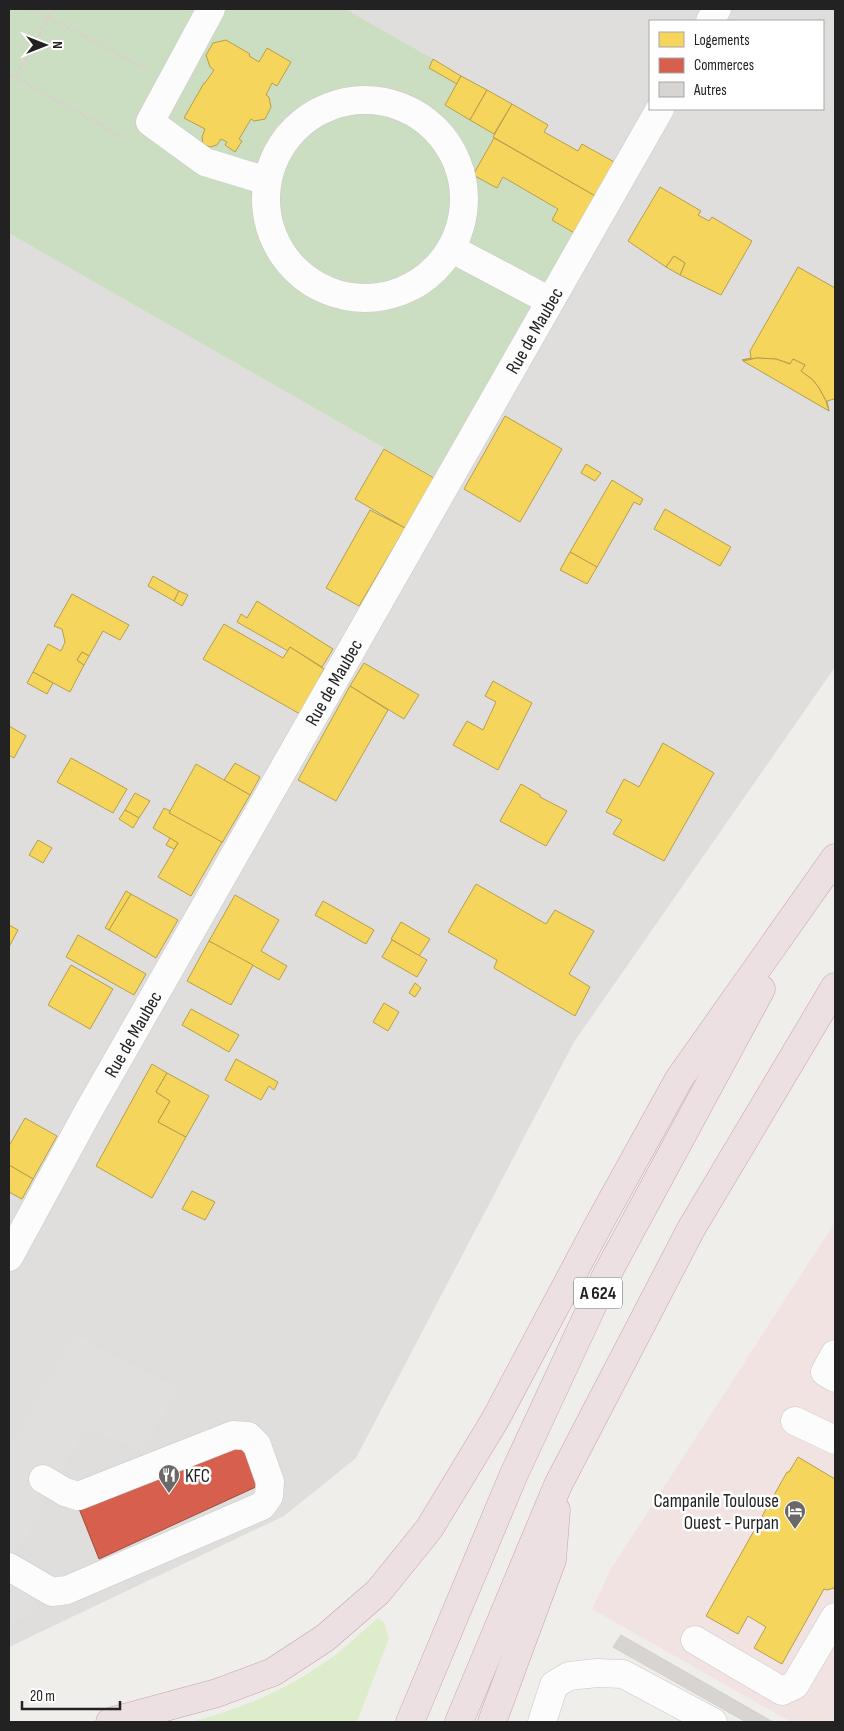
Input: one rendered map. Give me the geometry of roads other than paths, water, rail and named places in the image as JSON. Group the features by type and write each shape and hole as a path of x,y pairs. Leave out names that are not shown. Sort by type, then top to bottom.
{"highway":[{"path":"110,1722 217,1693 274,1672 325,1638 378,1592 429,1530 495,1420 600,1222 679,1079 828,869"},
{"name":"A 624","path":"410,1722 514,1474 606,1276 828,869"},
{"name":"A 624","path":"459,1722 558,1485 691,1229 835,987"},
{"path":"492,1722 552,1560 558,1485"}],"street":[{"path":"211,9 150,122 205,162 268,181"},
{"path":"711,20 717,9"},
{"path":"366,98 400,105 430,122 452,149 464,182 464,216 452,249 429,276 399,292 365,298 331,292 301,275 279,248 267,215 268,181 280,148 302,122 332,104 366,98"},
{"name":"Rue de Maubec","path":"9,1257 94,1102 659,110"},
{"path":"452,249 550,301"},
{"path":"835,1354 825,1372 835,1378"},
{"path":"796,1421 835,1440"},
{"path":"9,1567 52,1592 68,1590 262,1506 269,1496 270,1482 257,1445 248,1436 241,1435 233,1435 78,1496 65,1492 43,1479"},
{"path":"695,1640 782,1691 795,1686 835,1617"},
{"path":"542,1722 554,1685 569,1676 597,1673 623,1674 713,1722"}],"place":[{"name":"KFC","path":"169,1494"},
{"name":"Campanile Toulouse Ouest - Purpan","path":"795,1530"}]}
